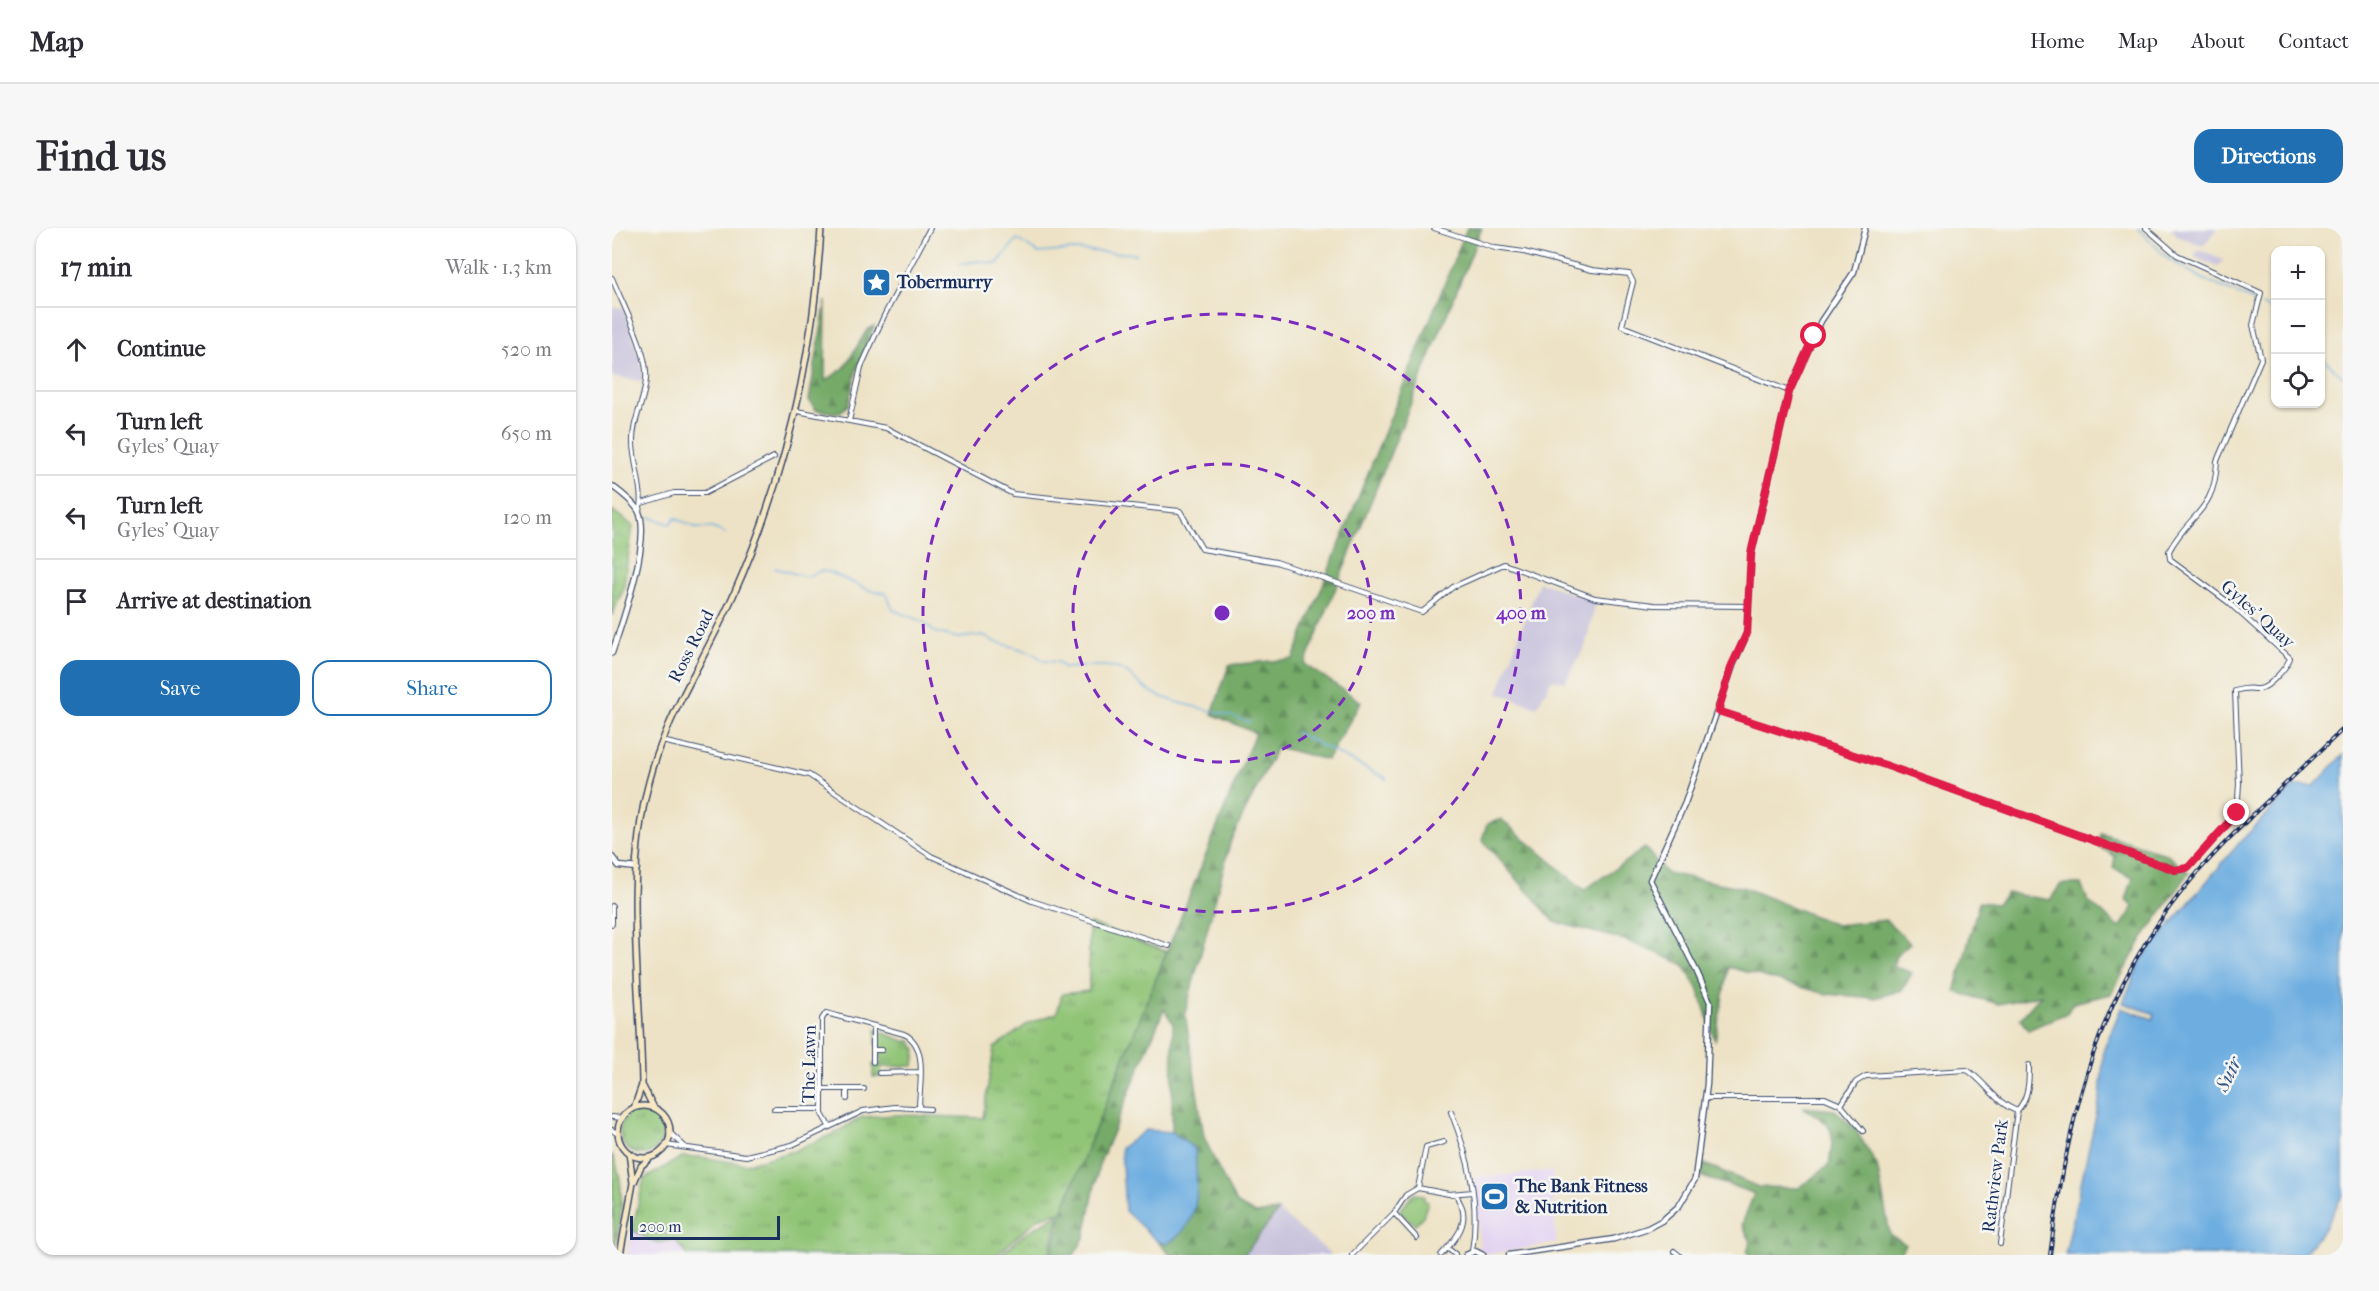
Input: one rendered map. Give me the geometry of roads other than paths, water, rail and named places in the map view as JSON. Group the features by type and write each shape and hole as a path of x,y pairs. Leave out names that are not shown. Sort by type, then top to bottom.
{"main road":[{"name":"Ross Road","path":"642,1085 637,868 643,806 662,741 733,597 761,530 797,411 810,328 821,228"},
{"path":"642,1085 634,1108 623,1118 618,1134 622,1146 629,1153 639,1157 651,1157"},
{"path":"620,1255 633,1183 641,1166 666,1145 669,1132 666,1118 654,1108 642,1085"},
{"path":"634,1108 654,1108"},
{"path":"629,1153 633,1183"}],"street":[{"path":"849,421 861,367 899,284 930,228"},
{"path":"1434,228 1477,243 1524,252 1592,270 1629,274 1633,282 1622,326 1789,392"},
{"path":"1509,1255 1614,1239 1663,1220 1679,1206 1695,1179 1705,1098 1710,1002 1650,880 1685,803 1732,665 1747,633 1751,554 1789,392 1821,321 1854,272 1865,228"},
{"name":"Gyles' Quay","path":"1718,711 1885,765 2175,870 2188,868 2237,813 2239,784 2235,691 2250,686 2259,689 2266,686 2290,658 2229,602 2170,559 2169,551 2209,502 2216,478 2217,461 2260,358 2253,325 2261,292 2178,255 2146,228"},
{"path":"612,279 636,336 646,371 632,440 634,468 642,502 639,511 642,525 638,557 612,653"},
{"path":"797,411 886,428 1013,494 1180,511 1202,549 1256,556 1422,612 1453,587 1504,564 1595,598 1654,605 1748,606"},
{"path":"642,502 674,493 705,493 774,457"},
{"path":"612,486 639,511"},
{"path":"662,741 809,775 931,856 1032,901 1169,946"},
{"path":"612,857 619,866 637,868"},
{"path":"612,906 612,924"},
{"name":"The Lawn","path":"829,1126 822,1109 822,1019 824,1014 829,1013 904,1034 916,1041 920,1051 920,1108"},
{"path":"873,1026 873,1062"},
{"path":"873,1050 882,1050"},
{"name":"Rathview Park","path":"2000,1244 2017,1111 2023,1104 2029,1086 2029,1065"},
{"name":"Rathview Park","path":"1841,1105 1856,1082 1866,1076 1967,1070 1981,1079 1992,1095 2017,1111"},
{"path":"879,1073 920,1072"},
{"path":"822,1089 864,1089"},
{"path":"847,1089 847,1099"},
{"path":"1705,1098 1825,1098 1841,1105 1863,1131"},
{"path":"666,1145 710,1153 746,1156 792,1144 863,1112 895,1107 930,1109"},
{"path":"774,1109 822,1109"},
{"path":"1452,1113 1466,1148 1473,1192 1475,1251"},
{"path":"612,1117 623,1118"},
{"path":"612,1130 618,1134"},
{"path":"669,1132 685,1147"},
{"path":"1420,1189 1426,1147 1444,1142"},
{"path":"1352,1255 1394,1213 1406,1195 1420,1189 1449,1194 1473,1192"},
{"path":"1441,1255 1448,1248 1463,1219 1463,1211 1457,1194"},
{"path":"1394,1213 1417,1238"},
{"path":"1448,1248 1455,1254"},
{"path":"1475,1251 1483,1255"},
{"path":"1466,1255 1475,1251"},
{"path":"1674,1251 1679,1255"}],"water":[{"name":"Suir","path":"2343,755 2343,1194 2326,1226 2303,1255 2065,1255 2100,1098 2104,1049 2121,1008 2153,1019 2155,1014 2123,1003 2141,960 2240,842 2294,786 2314,786"},
{"path":"1146,1130 1172,1132 1195,1149 1197,1190 1193,1214 1187,1226 1166,1244 1157,1241 1125,1211 1121,1148"}],"waterway":[{"path":"2138,228 2168,259 2205,280 2256,302"},
{"path":"959,264 979,261 997,264 1017,239 1038,253 1074,250 1136,254"},
{"path":"2261,305 2271,309"},
{"path":"2325,361 2343,377"},
{"path":"649,517 670,524 675,518 697,528 712,528 725,533"},
{"path":"775,568 806,577 821,571 829,572 871,591 886,593 893,610 924,622 934,632 958,638 983,635 993,641 1031,652 1044,661 1058,662 1064,668 1099,666 1116,668 1160,696 1249,722"},
{"path":"1295,732 1387,779"}],"railway":[{"path":"2050,1255 2067,1151 2079,1101 2094,1052 2113,1005 2136,959 2164,915 2215,853 2343,729"}],"place":[{"name":"Tobermurry","path":"876,282"},
{"name":"The Bank Fitness & Nutrition","path":"1494,1196"}]}
